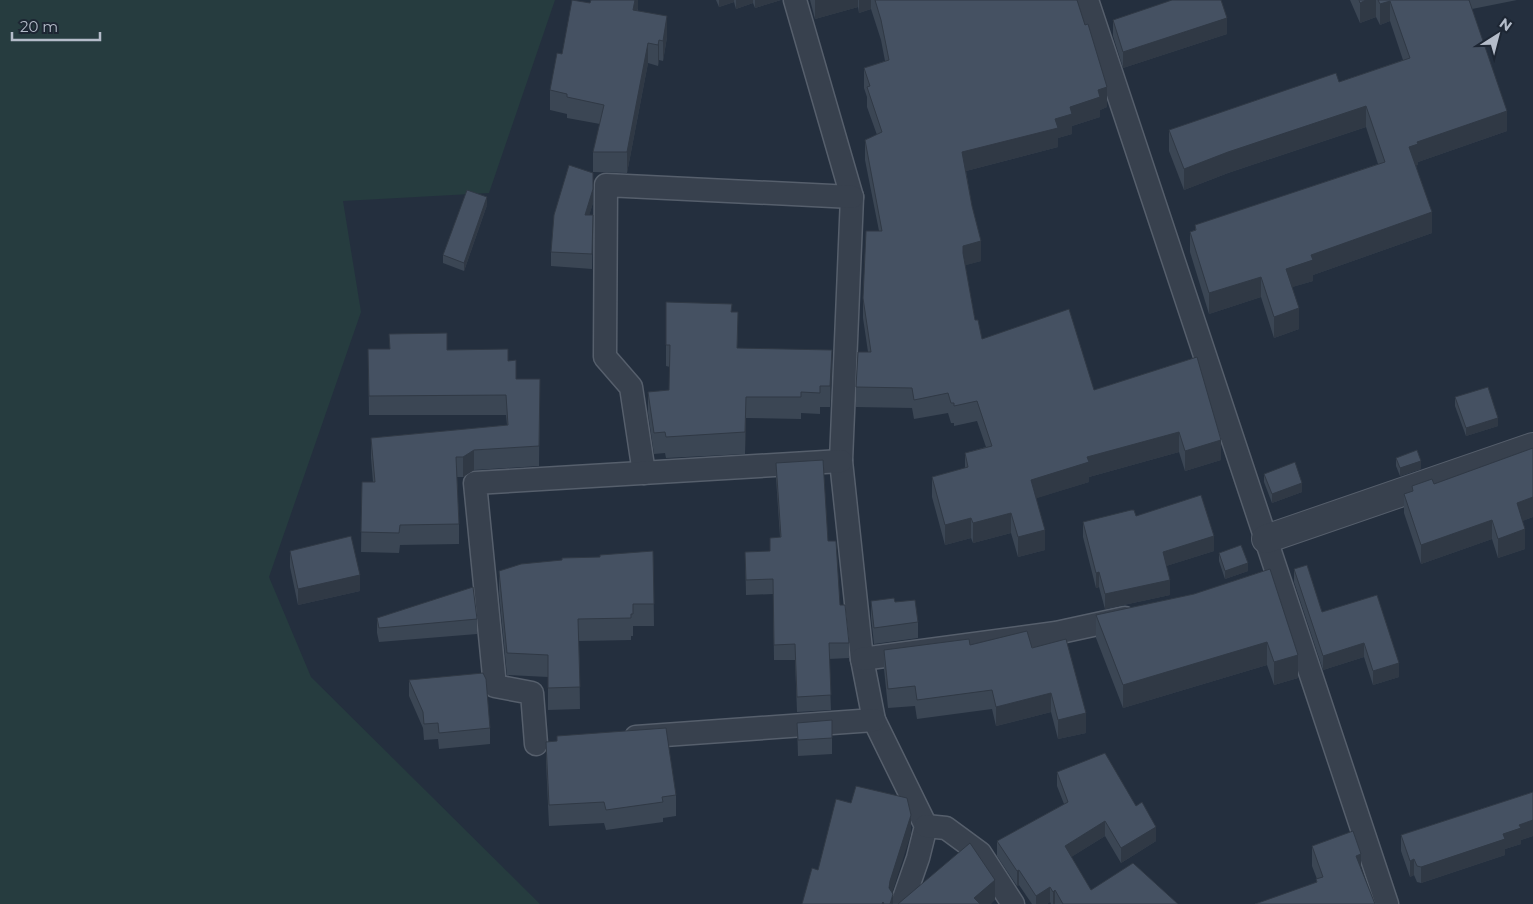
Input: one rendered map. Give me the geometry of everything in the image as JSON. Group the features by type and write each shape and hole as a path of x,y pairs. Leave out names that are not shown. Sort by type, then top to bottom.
{"street":[{"path":"795,0 852,197 841,462 862,659 874,720 926,826 918,858 902,904"},
{"path":"1087,0 1266,538 1270,578 1387,904"},
{"path":"644,473 631,387 605,357 606,185 852,197"},
{"path":"1266,538 1533,448"},
{"path":"539,744 532,693 495,686 475,483 841,462"},
{"path":"862,659 1056,633 1143,614"},
{"path":"616,738 874,720"},
{"path":"926,826 946,828 980,853 1013,904"}],"green space":[{"path":"0,0 555,0 489,193 343,201 361,312 269,577 311,677 540,904 0,904"}],"building":[{"path":"572,0 590,3 591,0 635,0 633,10 667,16 663,41 659,40 658,45 648,43 627,152 593,152 604,105 567,97 567,94 550,90 557,53 562,54"},
{"path":"875,0 1077,0 1085,25 1088,24 1107,87 1098,90 1100,97 1070,107 1072,114 1055,119 1058,128 962,152 981,241 963,246 975,320 978,320 982,339 1069,309 1094,390 1197,357 1221,440 1185,451 1179,432 1087,457 1089,462 1031,480 1045,530 1018,537 1011,513 973,523 971,518 945,525 932,477 968,467 965,453 992,446 977,401 954,406 948,393 914,400 912,388 856,387 858,352 871,352 863,298 866,231 882,231 865,140 882,132 867,87 870,86 864,68 889,60"},
{"path":"1172,0 1221,0 1227,18 1123,52 1113,20"},
{"path":"1378,0 1469,0 1507,111 1417,142 1418,144 1409,147 1432,212 1311,255 1313,260 1286,269 1299,308 1274,317 1261,277 1209,293 1190,232 1196,230 1195,225 1385,162 1366,106 1228,152 1184,169 1169,130 1336,73 1339,82 1410,58 1390,1 1380,4"},
{"path":"569,165 593,173 593,189 585,215 593,215 592,254 551,252 554,215"},
{"path":"467,190 487,197 464,263 443,255"},
{"path":"666,302 732,304 731,312 738,312 737,348 832,350 830,386 820,386 820,393 801,392 801,397 746,397 745,432 666,437 665,432 654,433 648,392 669,390 670,345 666,345"},
{"path":"447,333 447,350 508,349 508,361 516,360 516,379 540,379 539,446 474,450 463,457 456,457 459,524 400,525 399,533 361,532 362,482 375,482 371,438 508,425 506,395 369,396 368,349 390,349 389,334"},
{"path":"1488,387 1498,418 1466,428 1455,397"},
{"path":"1533,448 1533,497 1517,503 1525,529 1498,539 1492,520 1421,545 1404,494 1413,491 1412,486 1432,479 1434,484"},
{"path":"1417,450 1421,461 1400,468 1396,458"},
{"path":"823,460 828,541 836,541 840,605 845,605 849,643 829,643 831,695 797,697 795,644 774,645 773,579 746,580 745,552 770,551 770,538 781,537 776,463"},
{"path":"1295,462 1302,483 1272,494 1264,474"},
{"path":"1201,495 1214,536 1163,552 1170,580 1105,594 1099,572 1096,573 1083,522 1131,510 1134,510 1136,516"},
{"path":"351,536 360,575 298,589 290,551"},
{"path":"1241,545 1248,563 1225,571 1219,553"},
{"path":"653,551 654,604 633,604 631,618 578,619 580,687 548,688 548,655 507,653 499,571 521,564 562,560 562,558 600,557 600,555"},
{"path":"1307,565 1322,612 1377,595 1399,663 1373,671 1364,643 1323,656 1294,569"},
{"path":"1270,569 1298,655 1274,662 1267,642 1123,685 1096,615 1194,594"},
{"path":"473,587 477,619 379,628 377,618"},
{"path":"894,598 895,602 915,600 918,622 874,628 871,601"},
{"path":"1027,631 1032,648 1066,639 1086,713 1058,720 1051,693 996,707 992,690 917,700 915,686 888,689 884,650 969,639 970,645"},
{"path":"483,673 486,679 490,728 439,733 438,723 424,724 423,712 409,680"},
{"path":"832,720 832,738 798,740 797,723"},
{"path":"666,728 676,795 662,797 663,802 606,810 604,802 549,805 546,742 557,741 557,736"},
{"path":"1105,753 1136,806 1142,802 1156,827 1121,848 1105,821 1065,846 1091,890 1133,863 1178,904 1063,904 1055,890 1053,892 1050,887 1036,896 997,841 1068,802 1057,772"},
{"path":"856,786 907,798 911,815 890,881 889,888 893,894 890,904 884,904 883,902 882,904 802,904 812,868 818,870 836,799 851,803"},
{"path":"1533,792 1533,820 1519,825 1521,828 1503,834 1505,839 1421,867 1417,866 1414,859 1410,861 1401,835"},
{"path":"1353,831 1361,854 1356,856 1375,904 1255,904 1317,882 1316,879 1323,877 1312,846"},
{"path":"970,843 995,880 974,898 980,904 898,904"}]}
